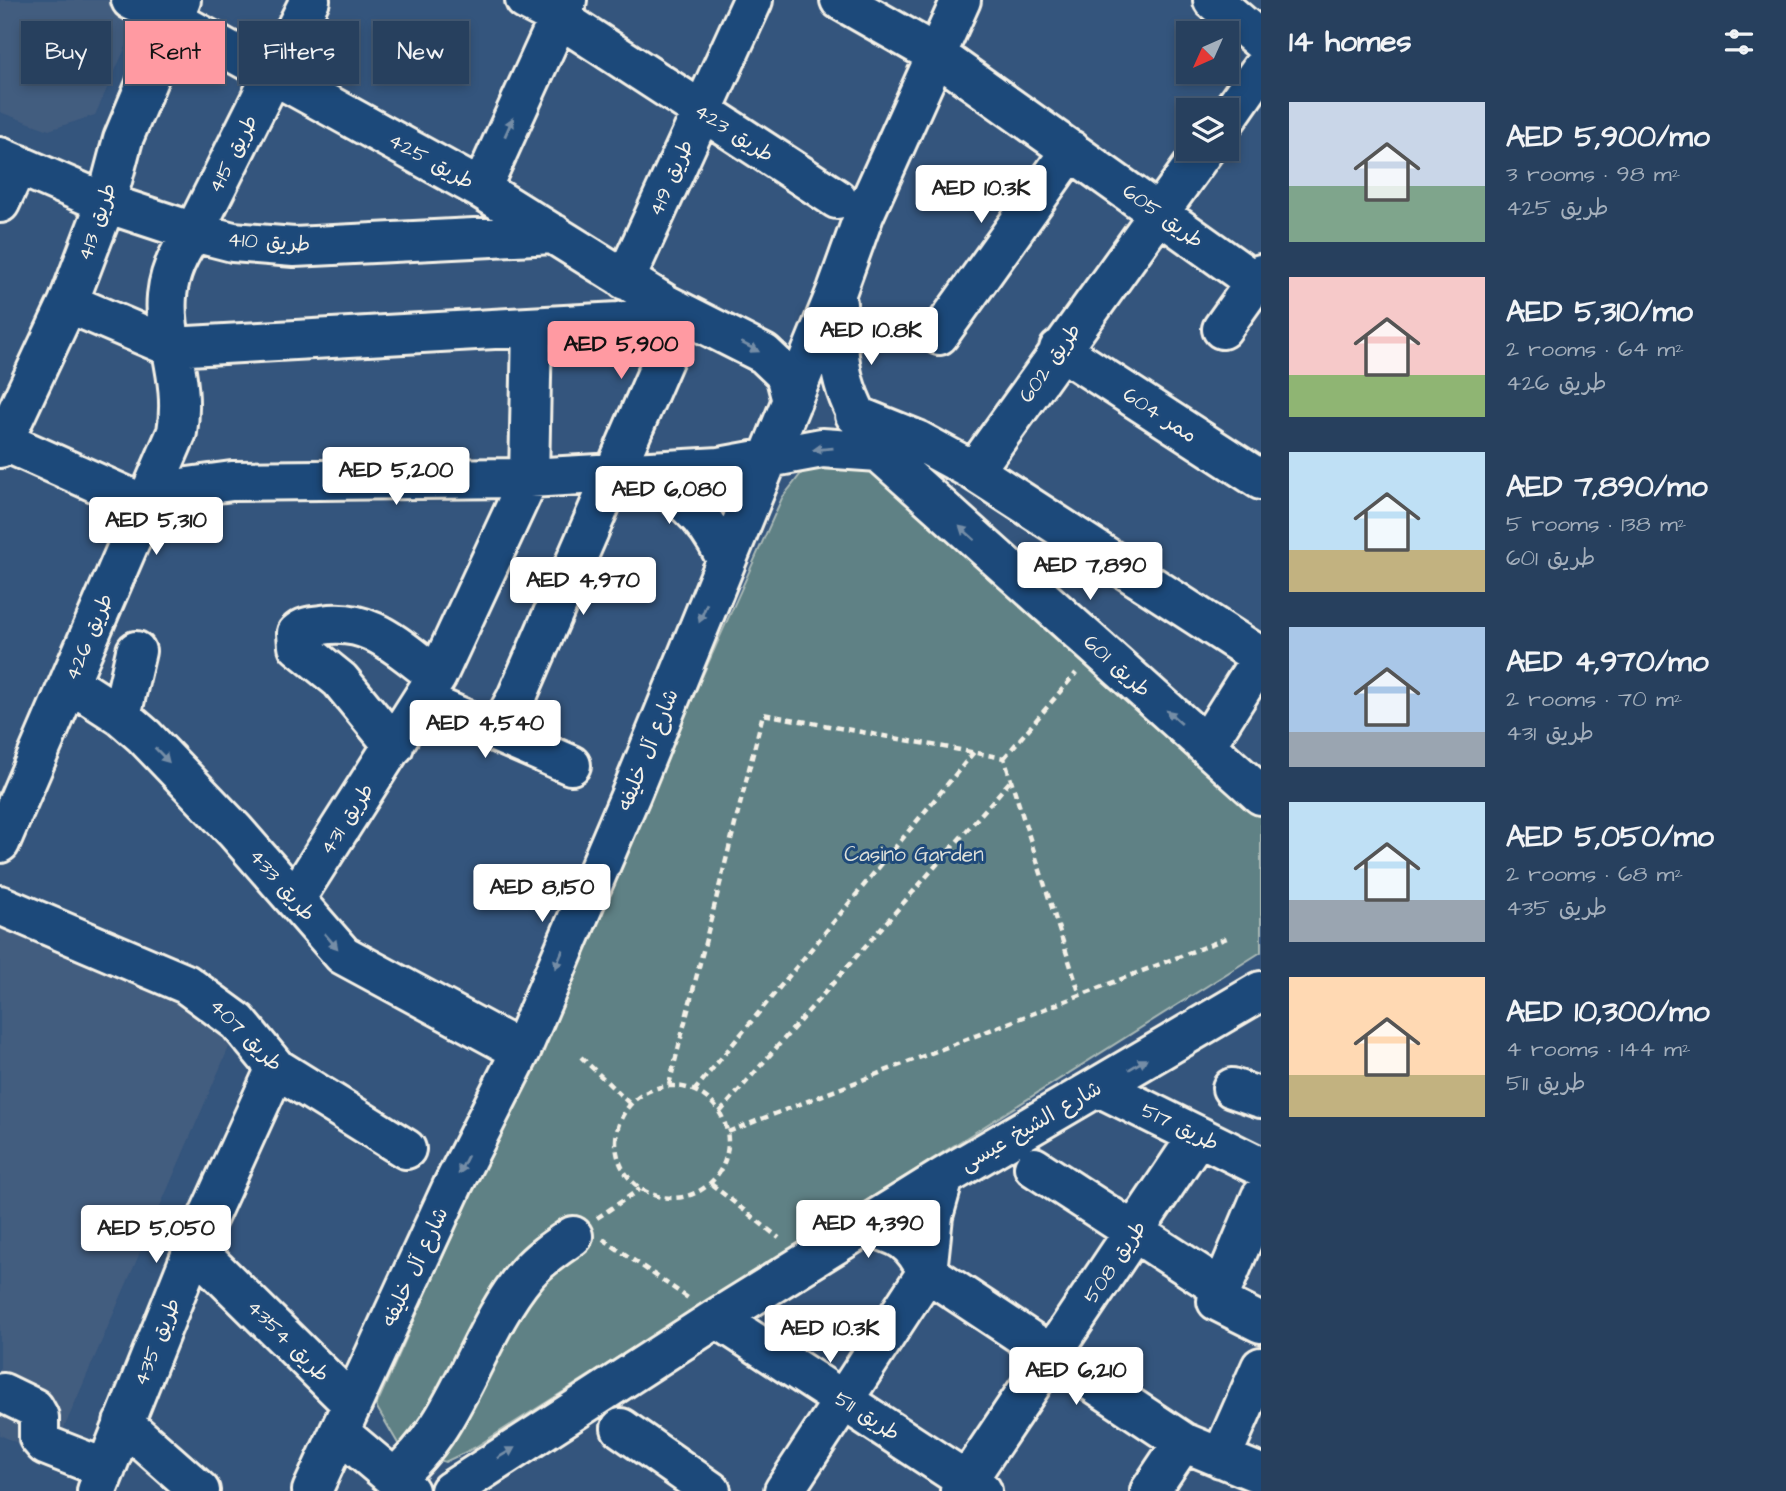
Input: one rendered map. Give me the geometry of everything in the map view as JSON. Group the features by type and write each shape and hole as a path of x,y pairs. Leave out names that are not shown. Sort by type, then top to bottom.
{"street":[{"name":"طريق 425","path":"131,0 176,10 239,52"},
{"name":"طريق 415","path":"300,21 310,0"},
{"name":"طريق 419","path":"625,280 753,0"},
{"name":"طريق 605","path":"840,0 935,54 1160,213 1258,278"},
{"name":"شارع آل خليفه","path":"312,1491 453,1185 521,1051 631,794 725,557 837,290 864,215 961,0"},
{"path":"1213,0 1261,41"},
{"name":"طريق 423","path":"550,6 701,111 837,199"},
{"path":"481,189 550,6"},
{"name":"طريق 413","path":"146,505 2,444 68,303 106,203 123,139 176,10"},
{"path":"1239,100 1261,69"},
{"name":"طريق 415","path":"194,232 268,84"},
{"name":"طريق 425","path":"291,84 481,189 675,309 775,362 791,387 792,401"},
{"path":"939,335 1071,149"},
{"path":"0,203 9,160"},
{"name":"طريق 410","path":"9,160 106,203 233,242 294,247 554,234"},
{"name":"طريق 602","path":"975,471 1059,349 1197,161"},
{"name":"طريق 426","path":"0,843 169,455 181,408 164,301 167,282 182,247 194,232"},
{"path":"1222,329 1258,278"},
{"name":"طريق 601","path":"837,290 837,348 846,396 879,452 1261,795"},
{"path":"68,303 171,347 632,320 675,309"},
{"path":"497,733 516,699 624,472 675,309"},
{"path":"529,478 532,327"},
{"name":"ممر 604","path":"1059,349 1261,480"},
{"path":"855,415 905,435 975,471 1261,657 1206,745"},
{"path":"146,505 188,487 232,481 529,478 720,467 822,449 879,452"},
{"path":"624,472 682,498 701,515 725,557"},
{"name":"طريق 431","path":"295,899 430,688 529,478"},
{"path":"394,746 340,680 298,646 297,633 304,627 339,622 374,630 430,688 497,733 571,765"},
{"path":"121,716 136,651"},
{"name":"طريق 433","path":"70,683 121,716 235,831 343,955 521,1051"},
{"name":"طريق 407","path":"0,905 186,984 238,1021 276,1068 406,1149"},
{"name":"شارع الشيخ عيسى","path":"450,1491 717,1318 944,1177 1261,991"},
{"name":"طريق 435","path":"102,1480 194,1248 276,1068"},
{"name":"طريق 517","path":"1099,1087 1261,1167"},
{"name":"طريق 508","path":"970,1488 1052,1356 1198,1136"},
{"path":"1034,1167 1222,1289"},
{"path":"783,1491 927,1272 933,1216 944,1177"},
{"path":"1261,1197 1217,1301 1261,1323"},
{"path":"866,1226 904,1241 917,1251 927,1272 1183,1442 1261,1474"},
{"path":"401,1485 414,1462 432,1440 512,1293 549,1252 579,1231"},
{"name":"طريق 4354","path":"194,1248 401,1485"},
{"name":"طريق 511","path":"717,1318 970,1488"},
{"path":"1221,1458 1258,1383"},
{"path":"3,1393 34,1408 39,1417 37,1433 45,1445 102,1480"},
{"path":"123,1423 201,1491"},
{"path":"621,1428 701,1488"},
{"path":"1150,1491 1183,1442"}],"path":[{"path":"1004,758 1097,649"},
{"path":"669,1085 763,714 1004,758"},
{"path":"694,1091 974,752"},
{"path":"1004,758 1080,995"},
{"path":"720,1112 1011,780"},
{"path":"728,1132 1227,938"},
{"path":"581,1056 629,1103"},
{"path":"669,1085 694,1091 720,1112 728,1132 727,1158 711,1184 678,1199 640,1189 621,1168 615,1134 629,1103 649,1090 669,1085"},
{"path":"711,1184 779,1238"},
{"path":"640,1189 579,1231 717,1318"}],"shaded area":[{"path":"0,0 147,0 138,21 125,21 125,49 111,80 111,21 21,21 21,84 109,84 95,115 49,130 0,112"},
{"path":"0,926 207,1011 229,1047 51,1458 0,1435"}],"green space":[{"name":"Casino Garden","path":"852,463 885,479 1261,800 1261,952 474,1448 445,1462 400,1447 376,1406 782,498 807,466"}]}
